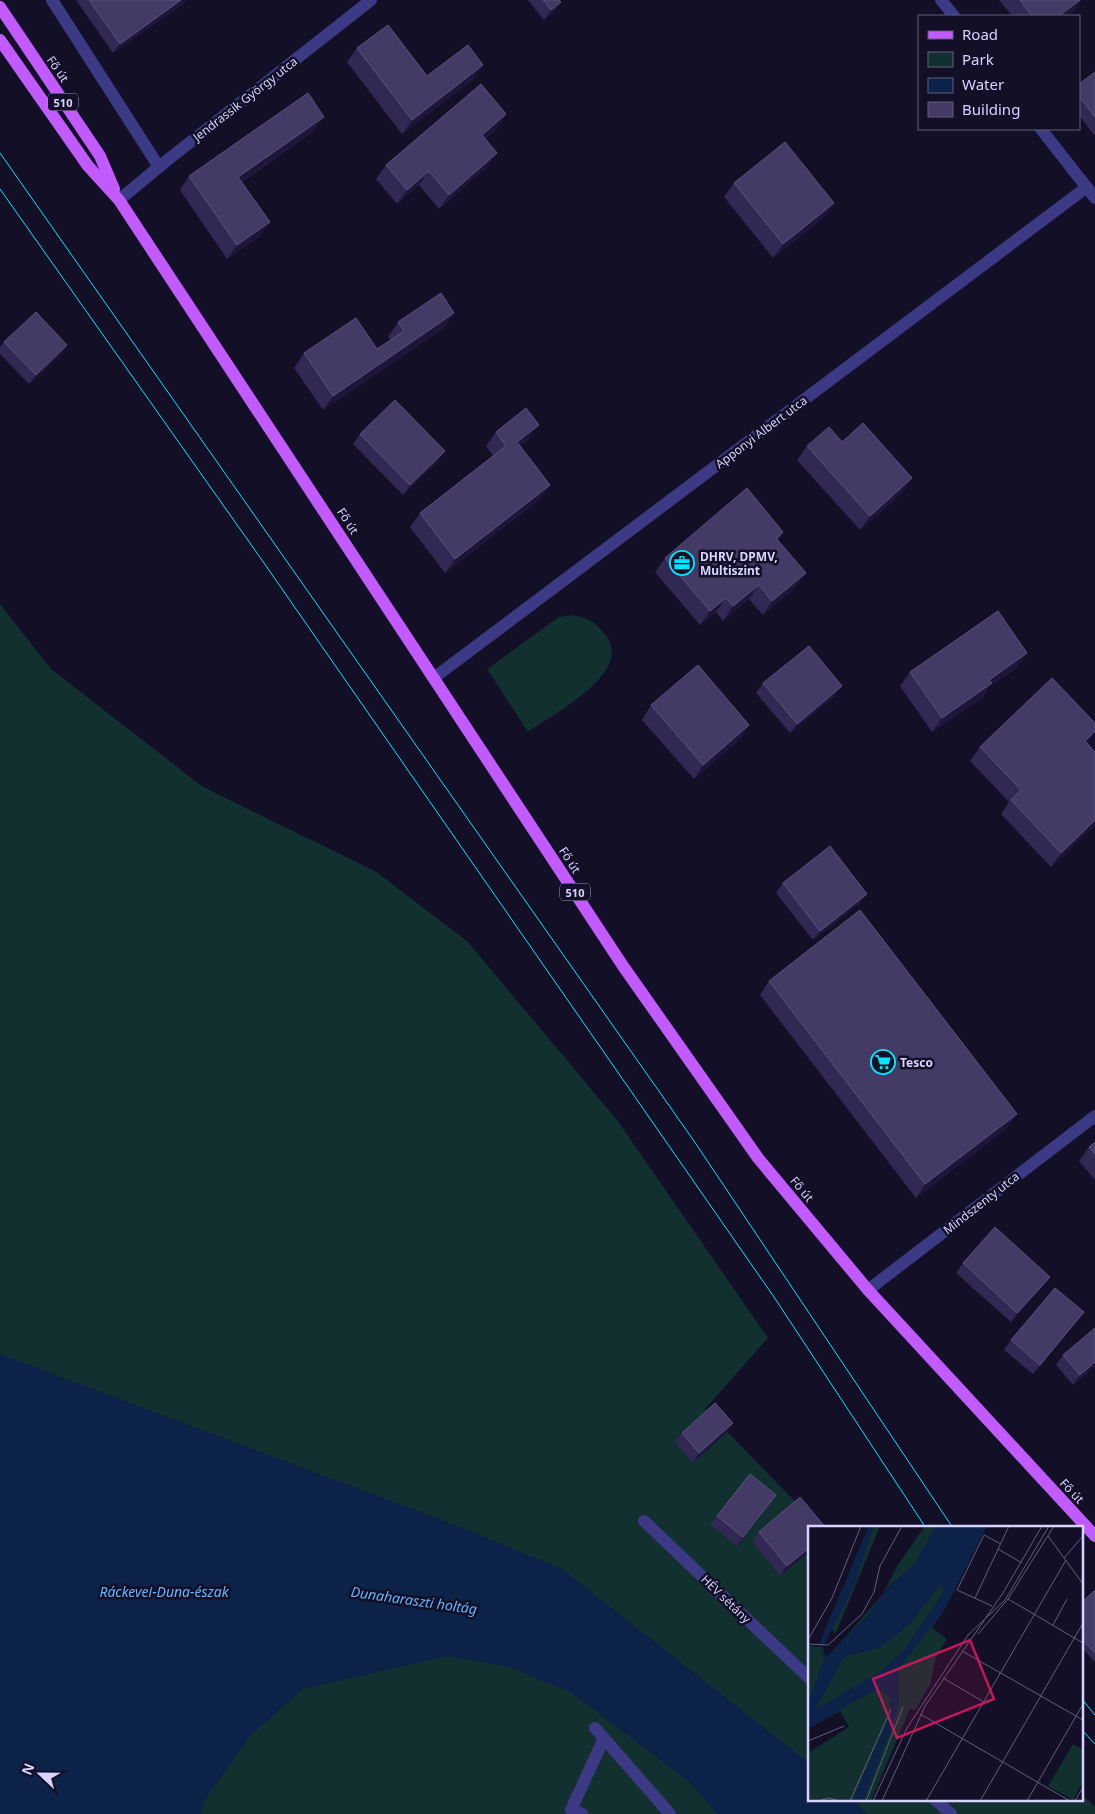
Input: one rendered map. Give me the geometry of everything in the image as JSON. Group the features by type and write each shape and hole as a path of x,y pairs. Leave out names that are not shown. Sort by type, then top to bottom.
{"main road":[{"name":"Fő út","path":"0,7 100,156 119,200"},
{"name":"Fő út","path":"0,40 88,166 119,200 435,677 623,966 758,1158 868,1290 1095,1536"}],"street":[{"path":"52,0 159,167"},
{"name":"Jendrassik György utca","path":"119,200 371,0"},
{"path":"941,0 953,15"},
{"path":"1042,130 1095,198"},
{"name":"Apponyi Albert utca","path":"435,677 1087,187"},
{"name":"Mindszenty utca","path":"868,1290 1095,1116"},
{"name":"HÉV sétány","path":"644,1521 808,1677"},
{"path":"595,1728 670,1814"},
{"path":"582,1814 571,1810 604,1738"},
{"path":"938,1802 951,1814"}],"green space":[{"path":"0,604 51,669 203,787 375,871 467,941 617,1120 768,1338 705,1409 819,1526 808,1526 808,1802 1082,1802 1082,1794 1095,1807 1095,1814 0,1814"},
{"path":"573,615 592,622 607,637 612,651 609,665 586,692 528,732 487,669 559,617"}],"water":[{"name":"Ráckevei-Duna-észak","path":"0,1352 3,1355 455,1525 562,1569 808,1762 808,1802 856,1802 867,1814 718,1814 688,1781 572,1693 509,1667 447,1656 303,1689 251,1735 206,1798 201,1814 0,1814"}],"building":[{"path":"89,0 181,0 120,44"},
{"path":"543,0 559,0 561,2 551,10"},
{"path":"1020,0 1080,0 1060,15 1031,15"},
{"path":"388,25 427,76 468,45 483,65 412,120 357,48"},
{"path":"1095,72 1095,117 1080,97 1080,83"},
{"path":"481,84 506,114 482,135 497,153 449,195 429,171 407,190 386,165"},
{"path":"308,93 324,117 238,177 270,222 237,245 189,176"},
{"path":"785,142 834,203 783,244 734,183"},
{"path":"441,293 454,313 333,396 304,353 356,318 377,349 404,331 398,322"},
{"path":"36,312 67,345 36,375 4,342"},
{"path":"395,400 445,451 410,485 360,434"},
{"path":"526,408 539,425 517,442 550,485 455,559 420,513 506,446 496,432"},
{"path":"863,423 912,478 870,516 807,446 829,427 842,442"},
{"path":"747,488 783,532 776,538 806,573 772,601 759,585 733,606 726,598 710,611 665,558"},
{"path":"998,611 1027,653 989,680 992,683 942,718 910,672"},
{"path":"809,646 842,686 797,724 763,683"},
{"path":"698,665 749,725 703,765 651,705"},
{"path":"1052,678 1095,723 1095,731 1085,741 1095,752 1095,820 1061,853 1011,800 1021,790 980,747"},
{"path":"830,846 867,894 820,931 783,883"},
{"name":"Tesco","path":"860,910 1017,1114 925,1184 769,981"},
{"path":"1095,1142 1095,1154 1089,1147"},
{"path":"995,1227 1050,1277 1017,1313 963,1263"},
{"path":"1055,1288 1084,1312 1040,1365 1011,1340"},
{"path":"1095,1328 1095,1362 1080,1375 1063,1355"},
{"path":"715,1403 733,1423 699,1453 682,1433"},
{"path":"750,1474 776,1495 743,1537 717,1516"},
{"path":"800,1497 824,1526 808,1526 808,1549 787,1566 759,1532"},
{"path":"1095,1590 1095,1653 1082,1639 1082,1602"}],"tram line":[{"path":"0,153 694,1141 952,1526"},
{"path":"0,189 264,563 774,1297 925,1526"},
{"path":"1082,1699 1095,1715"},
{"path":"1082,1730 1095,1744"}],"place":[{"name":"DHRV, DPMV, Multiszint","path":"682,563"},
{"name":"Tesco","path":"883,1062"}],"water label":[{"name":"Dunaharaszti holtág","path":"414,1600"}]}
